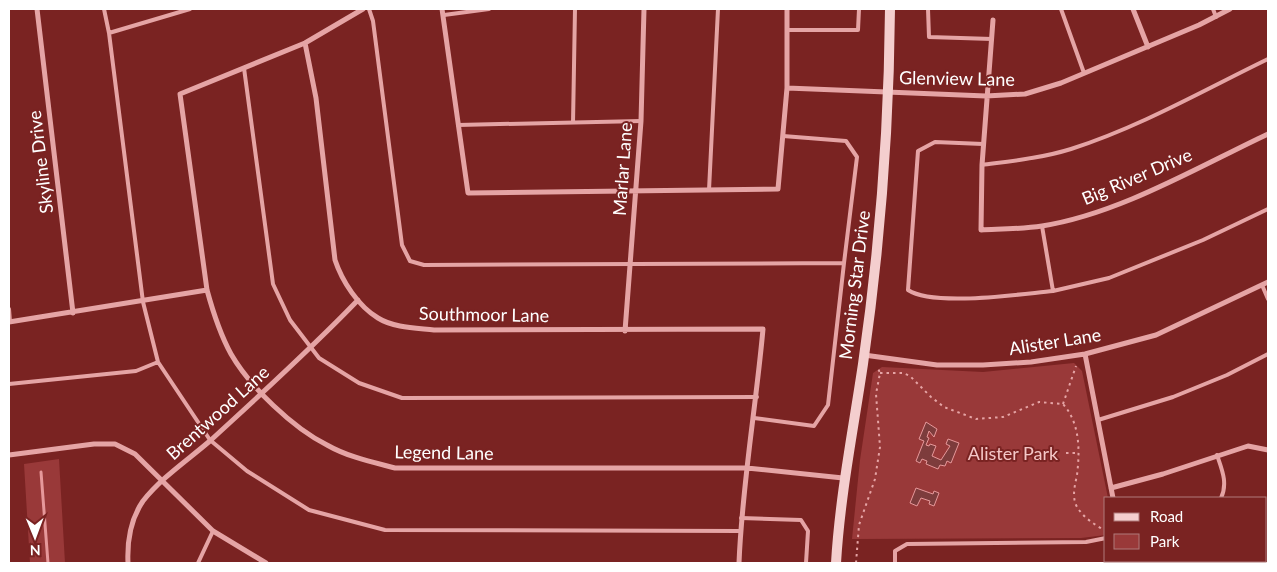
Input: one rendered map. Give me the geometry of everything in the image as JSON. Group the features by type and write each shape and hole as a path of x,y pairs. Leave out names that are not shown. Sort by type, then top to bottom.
{"street":[{"name":"Skyline Drive","path":"37,9 73,313"},
{"path":"244,68 305,43 363,9"},
{"name":"Marlar Lane","path":"624,331 641,121 644,9"},
{"path":"443,12 468,193 636,192 778,189 787,88 787,9"},
{"name":"Morning Star Drive","path":"836,563 843,478 864,355 882,196 890,91 890,9"},
{"path":"1134,9 1148,47"},
{"name":"Glenview Lane","path":"787,88 986,96 1025,94 1061,84 1216,17 1230,9"},
{"path":"982,165 993,20"},
{"name":"Southmoor Lane","path":"305,43 316,98 335,260 340,272 358,300 378,318 404,327 434,330 763,330 757,397"},
{"name":"Legend Lane","path":"244,68 180,94 207,290 215,319 232,355 261,392 284,417 326,445 353,456 396,468 747,468 843,478"},
{"name":"Big River Drive","path":"982,165 981,230 1042,226 1101,210 1154,188 1268,134"},
{"name":"Alister Lane","path":"864,355 937,364 983,365 1031,362 1085,354 1156,334 1268,282"},
{"path":"10,322 143,302 207,290"},
{"name":"Brentwood Lane","path":"128,563 128,547 132,522 143,502 162,481 311,349 358,300"},
{"path":"1085,354 1113,497"},
{"path":"739,563 741,518 757,397"},
{"path":"9,455 94,444 115,444 134,454 213,531 266,563"},
{"path":"1111,488 1163,474 1248,446 1268,450"}],"lane":[{"path":"104,9 109,33 143,302 158,362 210,440 247,472 309,510 385,530 740,531"},
{"path":"109,33 190,9"},
{"path":"369,9 373,21 402,245 410,261 424,266 844,263"},
{"path":"443,12 489,9"},
{"path":"572,123 576,9"},
{"path":"709,190 718,9"},
{"path":"787,30 858,30 859,9"},
{"path":"928,9 929,37 992,39"},
{"path":"1061,9 1084,73"},
{"path":"1213,9 1216,17"},
{"path":"982,165 1029,159 1071,149 1112,134 1268,59"},
{"path":"244,68 273,284 290,320 319,358 359,383 402,398 757,397"},
{"path":"458,125 641,121"},
{"path":"754,418 814,426 828,405 857,157 846,141 783,136"},
{"path":"983,144 936,142 918,151 908,290 917,296 980,298 1053,291 1110,278 1203,240 1268,209"},
{"path":"1042,226 1053,291"},
{"path":"1262,285 1268,300"},
{"path":"9,309 10,322"},
{"path":"1098,420 1173,397 1227,375 1268,354"},
{"path":"9,384 136,370 158,362"},
{"path":"1217,455 1224,474 1225,490 1222,497"},
{"path":"741,518 801,520 808,531 806,563"},
{"path":"198,563 213,531"},
{"path":"895,563 895,551 906,544 1086,542 1104,538"}],"path":[{"path":"1063,404 1076,366"},
{"path":"856,563 859,524 875,479 879,456 880,431 876,394 880,373 878,368"},
{"path":"880,373 903,373 910,376 931,398 944,407 976,419 1003,417 1039,402 1063,404 1074,419 1079,453 1074,488 1076,506 1096,525 1104,530"},
{"path":"1066,453 1079,453"}],"green space":[{"name":"Alister Park","path":"1074,363 1082,371 1108,497 1104,497 1104,535 1081,538 852,539 860,460 873,373 882,367 983,372"},
{"path":"59,459 65,563 30,563 24,464"}],"shaded area":[{"path":"926,422 937,429 934,437 929,431 927,437 929,438 926,445 936,446 932,456 941,460 950,446 946,444 948,439 959,443 951,463 947,461 945,466 940,465 938,469 926,464 927,461 922,459 920,463 916,461 924,441 919,439"},
{"path":"916,488 933,494 934,491 939,493 934,506 929,504 930,501 921,498 917,506 910,503"}],"waterway":[{"path":"41,472 48,563"}]}
